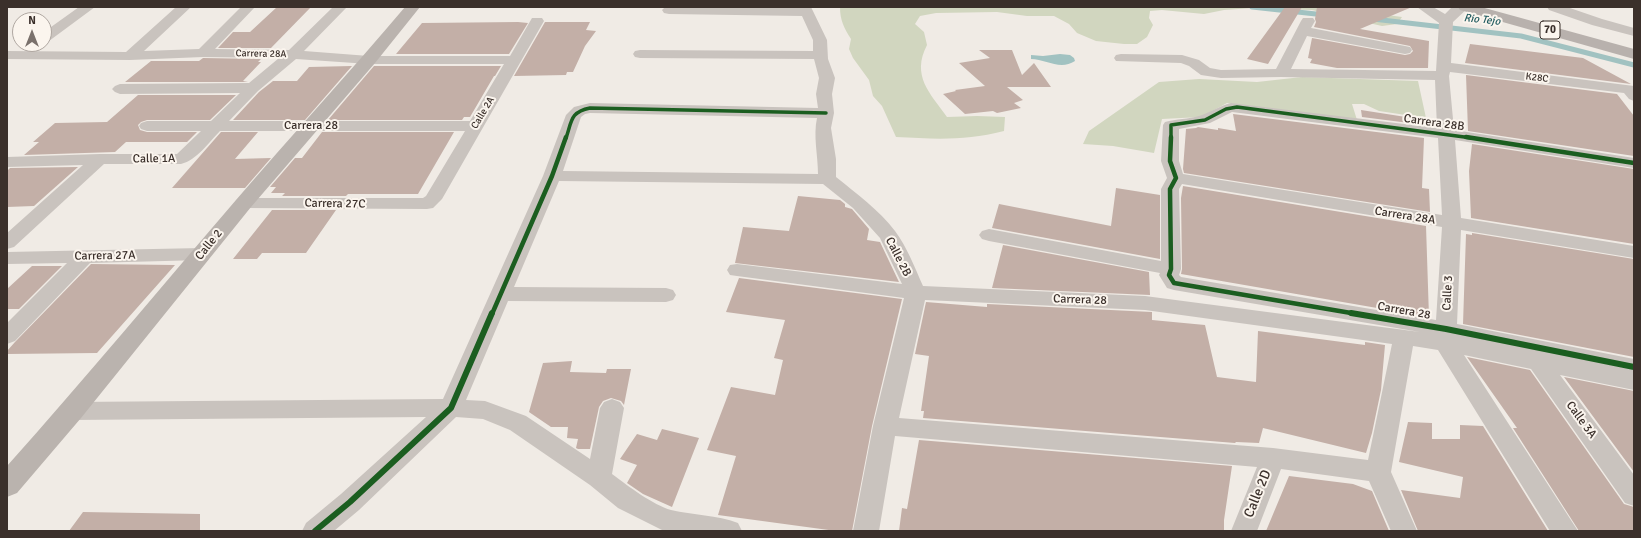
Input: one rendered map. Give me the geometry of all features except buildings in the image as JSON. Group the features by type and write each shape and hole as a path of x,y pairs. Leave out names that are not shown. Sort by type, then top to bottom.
{"main road":[{"name":"70","path":"1465,7 1634,54"},
{"name":"70","path":"1489,7 1634,48"}],"street":[{"path":"52,32 88,7"},
{"path":"130,56 184,7"},
{"path":"203,53 248,7"},
{"name":"Calle 1A","path":"100,159 180,159 188,154 253,88 292,54 340,7"},
{"name":"Calle 2","path":"7,485 72,410 244,203 370,60 413,7"},
{"path":"1424,7 1445,26 1455,11 1462,7"},
{"path":"1554,7 1597,22 1634,32"},
{"path":"1558,7 1634,22"},
{"path":"552,176 827,179 827,159 823,128 826,113 824,94 827,78 821,55 820,40 805,9 669,10"},
{"name":"Calle 2A","path":"427,204 433,199 537,21"},
{"path":"1281,73 1305,26 1405,50"},
{"name":"Calle 3","path":"1445,26 1443,71 1445,134 1452,223 1445,336"},
{"name":"Carrera 28A","path":"14,55 130,56 203,53 292,54 370,60 514,60"},
{"path":"640,54 821,55"},
{"name":"K28C","path":"1121,58 1182,59 1194,63 1206,72 1217,74 1443,71 1632,93"},
{"path":"120,89 253,88"},
{"name":"Carrera 28B","path":"1176,178 1170,161 1171,125 1200,121 1214,115 1225,107 1445,134 1634,163"},
{"path":"315,531 350,502 452,408 552,176 574,115 580,110 590,108 826,113"},
{"name":"Carrera 28","path":"147,126 475,126"},
{"path":"7,162 100,159"},
{"path":"7,243 100,159"},
{"path":"1171,274 1170,189 1176,178"},
{"name":"Carrera 28A","path":"1176,178 1634,252"},
{"name":"Calle 2B","path":"827,179 859,204 888,236 902,261 916,293"},
{"name":"Carrera 27C","path":"244,203 427,204"},
{"name":"Carrera 28","path":"989,235 1171,274 1174,282 1182,284 1532,354 1634,382"},
{"name":"Carrera 27A","path":"7,258 202,254"},
{"path":"7,336 85,256"},
{"name":"Carrera 28","path":"737,270 916,293 1145,303 1404,337 1445,336"},
{"path":"866,531 885,426 916,293"},
{"path":"501,294 666,295"},
{"path":"1445,336 1565,531"},
{"path":"1404,337 1378,472 1404,531"},
{"name":"Carrera 28","path":"1532,354 1634,367"},
{"name":"Calle 3A","path":"1532,354 1634,495"},
{"path":"72,410 452,408 485,410 518,423 598,478 627,500 665,520 729,531"},
{"path":"598,478 612,408"},
{"path":"885,426 1273,458 1378,472"},
{"name":"Calle 2D","path":"1244,531 1273,458"}],"green space":[{"path":"840,7 1329,7 1402,17 1397,24 1382,26 1312,10 1253,8 1224,10 1204,14 1162,10 1150,11 1149,18 1153,25 1147,37 1137,44 1124,44 1096,41 1077,33 1069,24 1054,16 1027,16 997,12 936,13 920,16 915,24 924,32 927,45 921,66 922,75 929,92 947,117 1005,117 1004,131 963,138 937,139 896,137 882,106 873,96 869,80 853,58 849,49 851,39 843,24"},
{"path":"1302,77 1418,81 1426,118 1379,111 1364,104 1352,104 1357,120 1227,103 1201,117 1162,119 1154,153 1113,146 1083,144 1089,131 1159,82 1199,79 1257,82"}],"water":[{"path":"1060,54 1070,55 1075,61 1069,64 1058,65 1037,59 1031,59 1031,55 1043,56"}],"waterway":[{"name":"Rio Tejo","path":"1252,7 1325,15"},
{"name":"Rio Tejo","path":"1373,19 1521,36 1634,65"}],"cycle path":[{"path":"1634,163 1445,134 1231,107 1205,120 1171,125 1170,161 1176,178 1170,189 1171,269 1169,275 1174,283 1446,329 1634,367"},
{"path":"315,531 350,502 451,408 552,176 574,115 580,110 590,108 826,113"}]}
